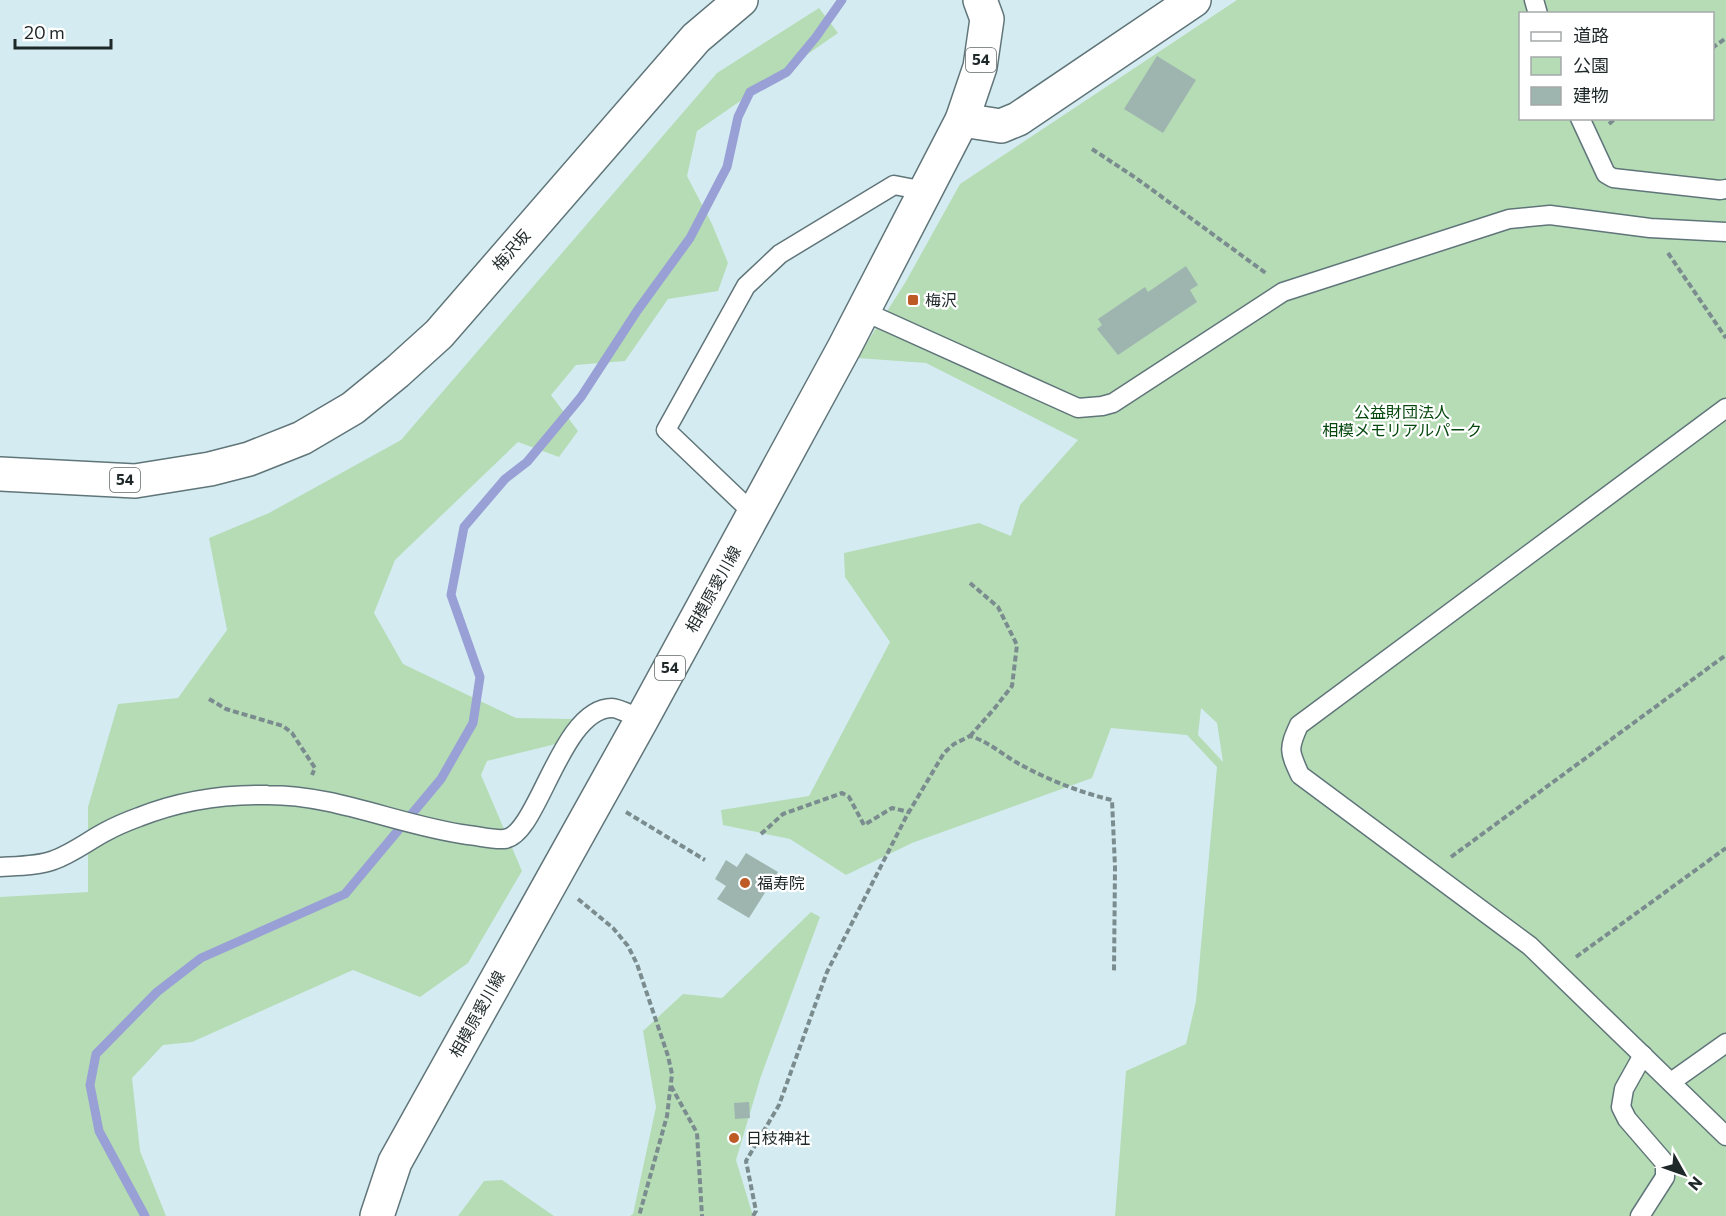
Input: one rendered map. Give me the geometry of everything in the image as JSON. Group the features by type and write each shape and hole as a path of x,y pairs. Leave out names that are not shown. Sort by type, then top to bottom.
{"main road":[{"name":"梅沢坂","path":"0,474 135,481 210,468 249,459 302,438 353,408 439,334 696,38 741,0"},
{"name":"54","path":"962,120 980,67 987,19 980,0"},
{"path":"962,120 1001,126 1018,119 1194,0"},
{"name":"相模原愛川線","path":"378,1216 395,1162 600,796 754,514 962,120"}],"lane":[{"path":"1582,120 1606,174 1613,178 1726,189"},
{"path":"754,514 666,430 746,286 780,255 894,185 925,191"},
{"path":"863,311 1078,408 1102,406 1113,403 1283,292 1509,219 1550,215 1650,228 1726,232"},
{"path":"1726,408 1299,725 1292,741 1291,756 1300,775 1530,946 1726,1136"},
{"path":"0,867 51,861 131,820 180,804 223,797 298,796 340,804 446,832 506,839 517,834 527,820 568,743 594,713 613,708 642,719"},
{"path":"1671,1082 1726,1043"},
{"path":"1640,1216 1665,1177 1665,1163 1627,1119 1622,1107 1624,1089 1643,1055"}],"path":[{"path":"1714,47 1726,38"},
{"path":"1092,149 1136,178 1276,281 1283,292"},
{"path":"1650,228 1726,338"},
{"path":"753,1216 756,1210 746,1161 779,1105 827,972 909,812 944,753 954,744 970,736 1012,686 1017,645 998,607 970,583"},
{"path":"1430,872 1726,655"},
{"path":"209,699 226,709 283,726 292,733 315,768 298,796"},
{"path":"970,736 1034,771 1086,794 1112,800 1115,867 1114,972"},
{"path":"761,834 783,814 842,793 849,797 864,825 892,808 909,812"},
{"path":"600,796 705,860"},
{"path":"1556,972 1726,848"},
{"path":"551,883 584,902 613,928 628,946 668,1056 672,1074 667,1116 639,1216"},
{"path":"671,1085 697,1133 702,1216"}],"green space":[{"name":"公益財団法人 相模メモリアルパーク","path":"1237,0 1726,0 1726,1216 1115,1216 1126,1071 1186,1044 1196,1001 1217,767 1187,735 1111,728 1092,778 912,843 846,875 790,839 723,825 721,810 809,796 890,642 845,577 844,553 979,523 1011,536 1020,505 1078,440 926,363 857,358 905,283 960,184","holes":["1201,708 1217,723 1223,762 1198,735"]},
{"path":"819,8 838,33 697,131 687,176 712,224 728,263 718,291 668,299 625,361 576,365 551,395 578,431 559,457 518,442 395,560 374,613 403,664 516,718 572,719 576,739 487,761 481,775 522,871 468,963 420,997 353,970 192,1042 163,1045 132,1078 140,1151 166,1216 0,1216 0,897 88,892 88,807 118,704 178,698 227,630 209,538 269,513 401,440 717,73"},
{"path":"811,912 820,917 761,1076 736,1160 753,1216 630,1216 633,1214 656,1107 643,1031 683,994 722,998"},
{"path":"502,1180 554,1216 458,1216 484,1181"}],"building":[{"path":"1157,56 1196,80 1163,133 1124,109"},
{"path":"1186,266 1198,285 1190,290 1197,302 1118,355 1097,329 1102,325 1098,319 1145,287 1148,292"},
{"name":"福寿院","path":"746,853 778,872 749,918 717,899 726,886 715,879 726,860 737,867"},
{"path":"749,1102 750,1118 735,1119 734,1103"}],"waterway":[{"path":"145,1216 99,1131 90,1085 96,1054 157,992 201,958 345,894 441,779 473,723 480,677 451,595 464,527 505,479 527,462 581,397 637,311 690,238 727,167 738,117 750,92 787,72 842,0"}],"place":[{"name":"梅沢","path":"913,300"},
{"name":"福寿院","path":"745,883"},
{"name":"日枝神社","path":"734,1138"}]}
